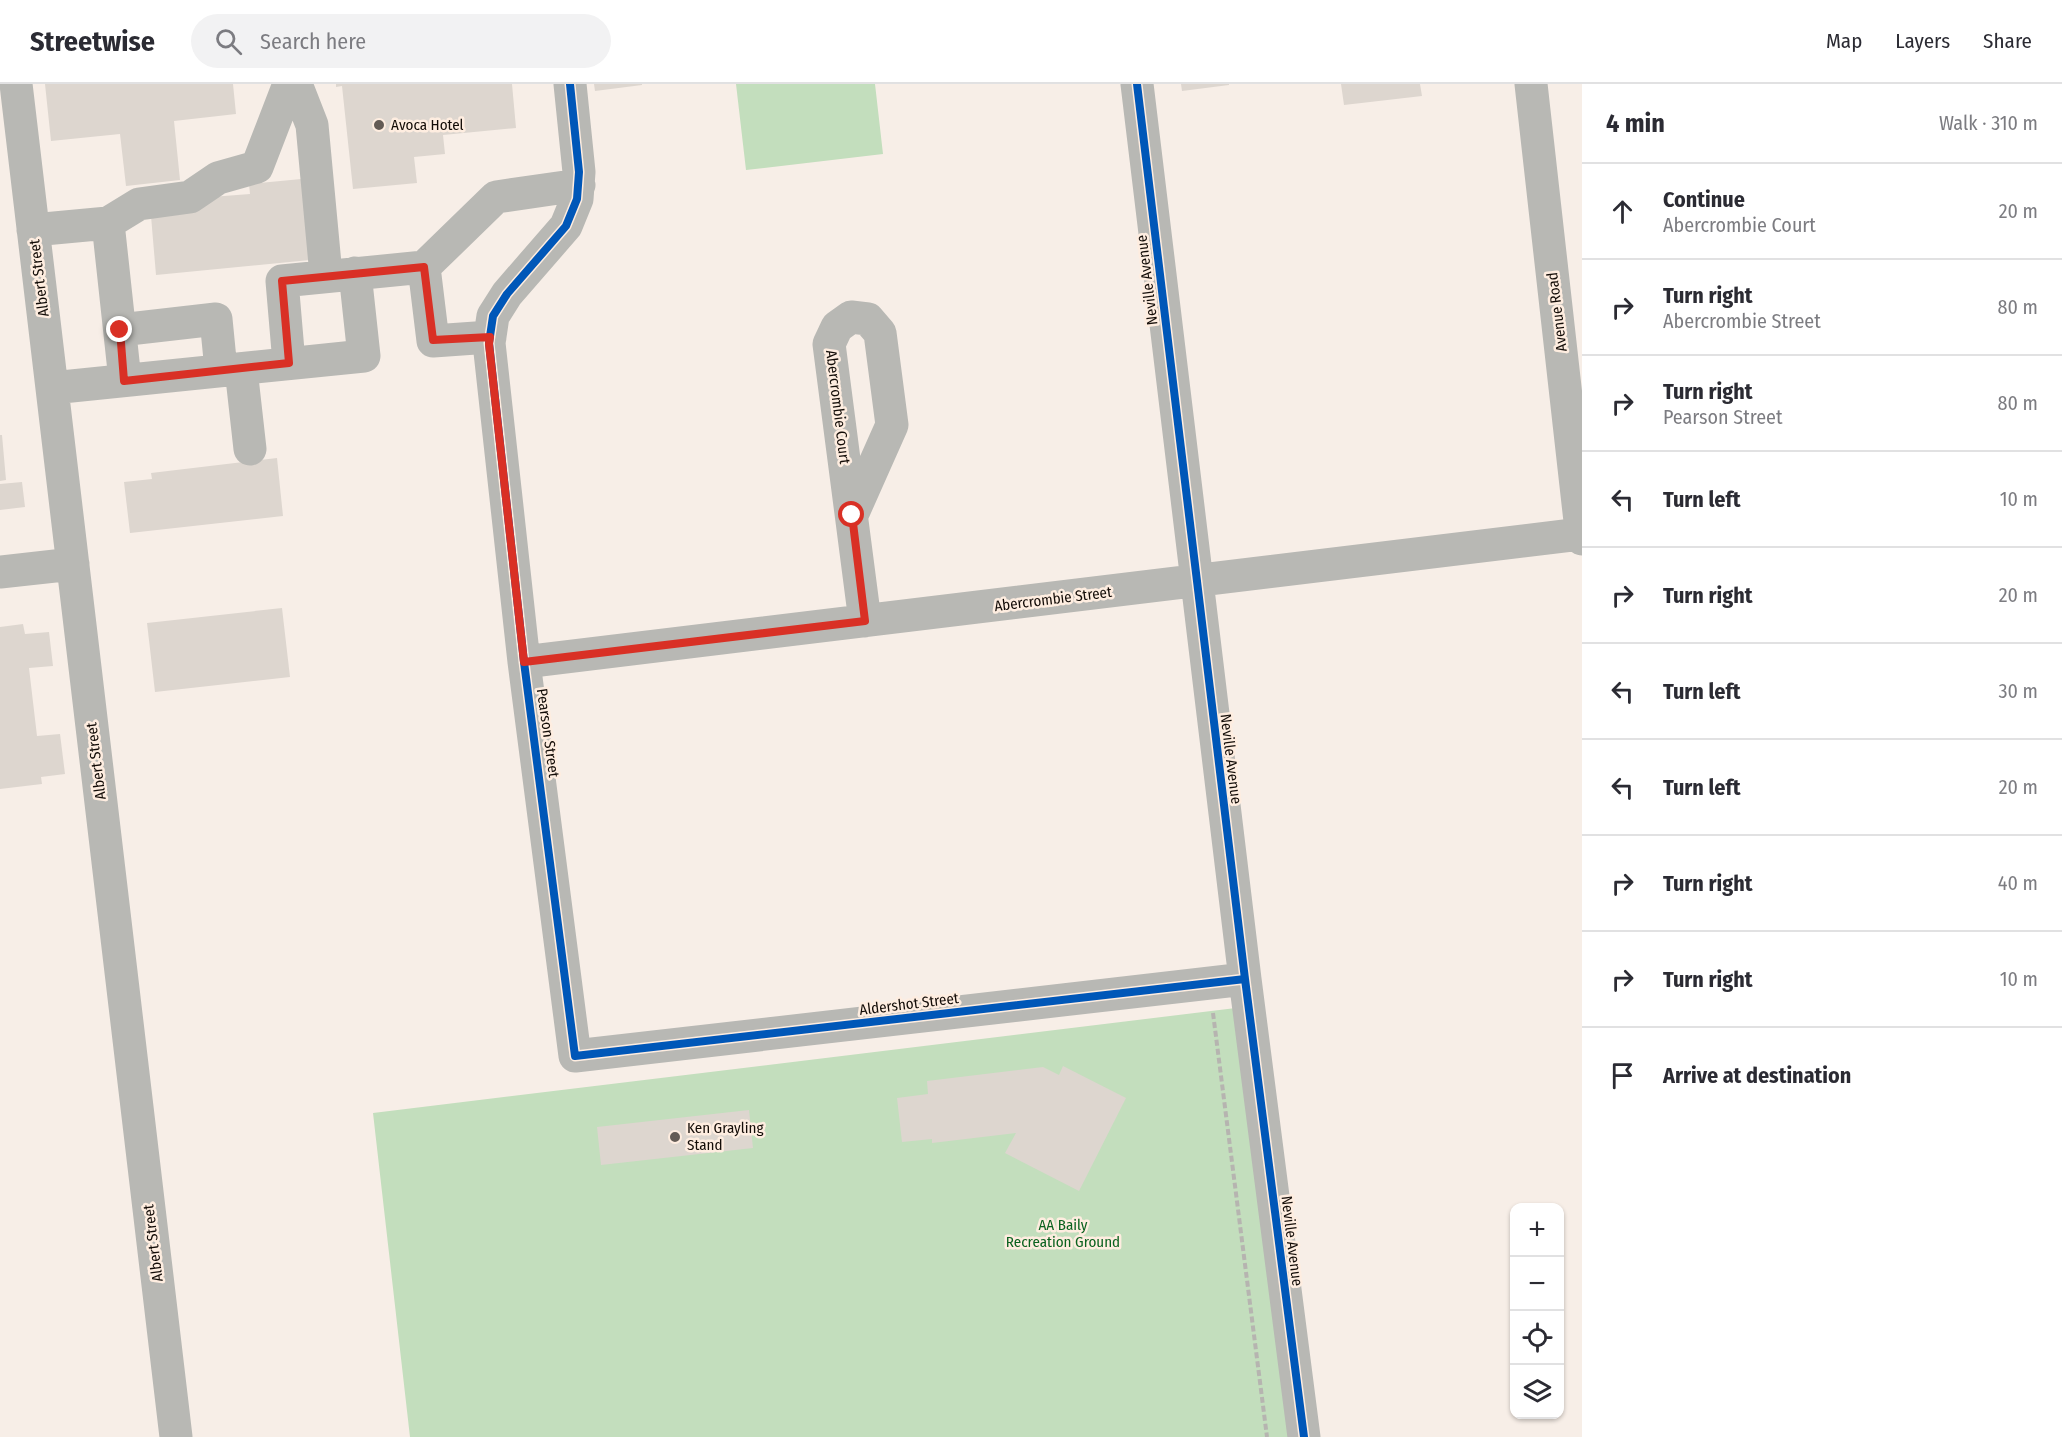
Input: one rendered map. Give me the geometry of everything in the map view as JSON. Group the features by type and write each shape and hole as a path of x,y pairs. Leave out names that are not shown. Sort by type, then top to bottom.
{"street":[{"name":"Albert Street","path":"16,84 176,1437"},
{"path":"33,230 108,223 140,204 190,197 218,178 257,167 289,84"},
{"path":"52,388 364,356 341,274 312,125 296,84"},
{"name":"Pearson Street","path":"570,84 579,172 578,200 566,226 507,294 493,316 489,344 524,662 575,1056"},
{"name":"Neville Avenue","path":"1137,84 1245,979 1304,1437"},
{"name":"Avenue Road","path":"1531,84 1578,456 1582,539"},
{"path":"289,363 282,281 424,267 496,197 579,185"},
{"path":"108,223 124,381"},
{"path":"424,267 433,340 490,337"},
{"name":"Abercrombie Court","path":"852,515 892,425 880,333 868,319 851,317 837,327 829,344 865,621"},
{"path":"120,330 216,320 231,369 250,449"},
{"name":"Abercrombie Street","path":"524,662 1581,534"},
{"path":"0,572 72,564"},
{"name":"Aldershot Street","path":"575,1056 1245,979"}],"path":[{"path":"1209,983 1267,1437"}],"green space":[{"path":"736,84 875,84 883,154 746,170"},
{"name":"AA Baily Recreation Ground","path":"1244,1007 1299,1437 410,1437 373,1113"}],"building":[{"path":"45,84 233,84 236,114 174,121 180,180 126,186 120,134 51,141"},
{"path":"336,84 512,84 516,128 443,135 445,154 414,157 417,183 353,189 342,86 336,87"},
{"path":"594,84 642,84 642,85 595,91"},
{"path":"1181,84 1229,84 1229,85 1182,91"},
{"path":"1341,84 1420,84 1422,96 1344,105"},
{"path":"312,178 320,259 156,275 151,216 211,197 250,194 249,184"},
{"path":"0,435 2,435 6,480 0,481"},
{"path":"277,458 283,516 130,533 124,482 152,479 151,473"},
{"path":"22,482 25,507 0,510 0,484"},
{"path":"282,608 290,677 155,692 147,623"},
{"path":"23,624 25,634 49,632 53,666 29,668 37,736 60,734 65,774 41,777 42,784 0,789 0,627"},
{"path":"1063,1066 1126,1098 1079,1191 1005,1153 1016,1133 932,1143 932,1139 902,1142 897,1098 928,1094 927,1081 1043,1067 1059,1075"},
{"name":"Ken Grayling Stand","path":"749,1110 753,1148 601,1165 597,1127"}],"cycle path":[{"path":"570,84 579,172 577,199 566,226 507,294 493,316 489,343 524,662 575,1056 1245,979"},
{"path":"1137,84 1245,979 1304,1437"}],"place":[{"name":"Avoca Hotel","path":"379,125"},
{"name":"Ken Grayling Stand","path":"675,1137"}],"route":[{"path":"120,330 124,381 289,363 282,281 424,267 433,340 490,337 524,662 865,621 852,515"}]}
